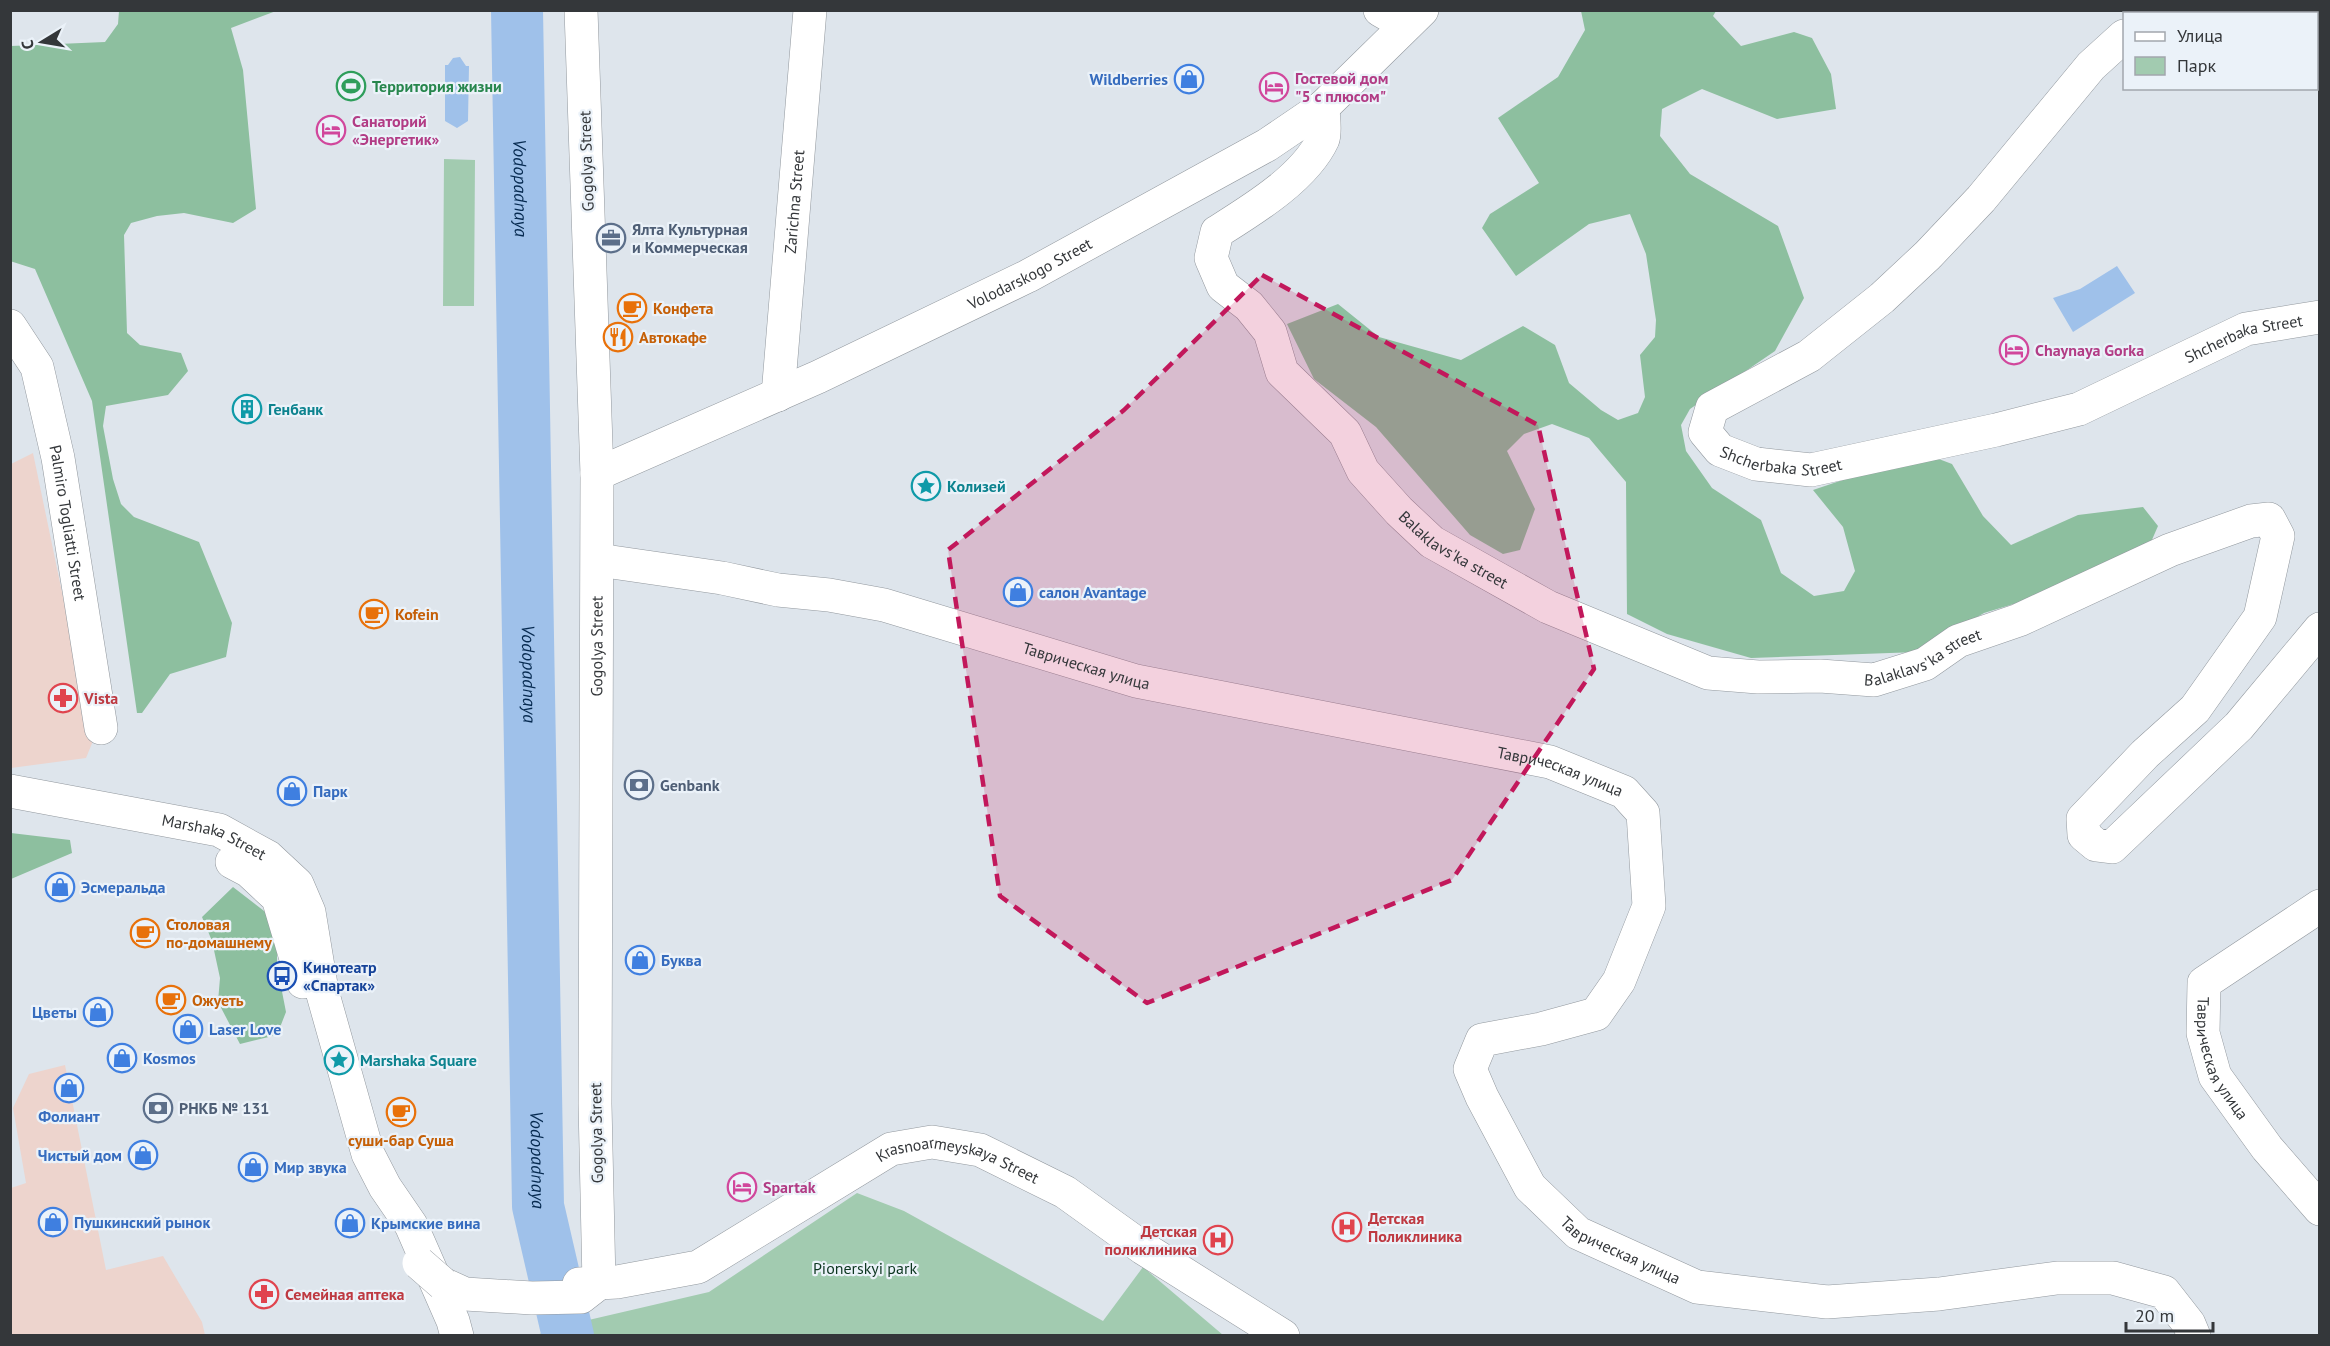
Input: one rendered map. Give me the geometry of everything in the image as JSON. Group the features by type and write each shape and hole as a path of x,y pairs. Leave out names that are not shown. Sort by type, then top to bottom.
{"street":[{"name":"Gogolya Street","path":"581,10 598,560 594,1286"},
{"name":"Zarichna Street","path":"778,395 810,10"},
{"name":"Volodarskogo Street","path":"597,474 778,395 1028,276 1267,145 1323,107 1402,15"},
{"name":"Shcherbaka Street","path":"2123,37 2091,66 1981,200 1928,255 1882,298 1809,356 1712,408 1705,432 1720,450 1756,464 1811,470 1996,430 2079,409 2246,329 2319,317"},
{"name":"Balaklavs'ka street","path":"1323,107 1324,138 1297,175 1251,211 1217,232 1211,258 1222,286 1250,306 1270,332 1282,372 1345,434 1364,471 1399,511 1432,542 1548,607 1708,673 1758,678 1820,676 1874,680 1924,664 1958,641 2019,620 2170,550 2251,521 2269,519 2278,536 2260,617 2195,709 2145,754 2084,819 2084,835 2096,845 2112,847 2240,726 2319,628"},
{"name":"Palmiro Togliatti Street","path":"10,326 37,367 58,458 101,728"},
{"name":"Таврическая улица","path":"598,560 884,605 1136,681 1550,762 1624,792 1643,813 1649,906 1618,981 1596,1014 1541,1029 1482,1040 1470,1069 1482,1097 1530,1187 1578,1233 1697,1287 1827,1302 1939,1294 2057,1278 2113,1278 2163,1292 2189,1324 2194,1335"},
{"name":"Marshaka Street","path":"10,791 219,830 268,857 297,884 309,912 322,990 368,1154 385,1187 411,1225 441,1295"},
{"name":"Marshaka Street","path":"10,806 200,844 249,871 278,898 313,1019 364,1178 441,1295"},
{"name":"Таврическая улица","path":"2319,906 2204,983 2203,1033 2215,1076 2267,1148 2319,1209"},
{"name":"Krasnoarmeyskaya Street","path":"594,1286 698,1267 891,1149 932,1142 981,1150 1065,1192 1143,1248 1283,1335"},
{"path":"441,1295 461,1281 517,1286 594,1286"},
{"path":"441,1295 532,1298 594,1286"}],"highlighted area":[{"path":"1262,275 1538,425 1594,669 1452,880 1147,1003 1000,896 948,550 1124,410"}],"shaded area":[{"path":"33,453 93,741 86,758 11,768 11,464"},
{"name":"Пушкинский рынок","path":"65,1065 106,1270 163,1256 202,1322 205,1335 11,1335 11,1188 26,1183 13,1108 29,1074"}],"green space":[{"path":"119,11 276,11 231,28 243,70 256,209 233,223 184,213 157,216 131,223 124,235 127,333 140,345 181,353 188,371 168,395 106,406 103,426 113,479 121,504 134,517 199,542 232,623 226,657 170,674 142,713 137,713 92,401 35,269 10,261 11,46 105,42 118,24"},
{"path":"1581,11 1716,11 1713,16 1741,46 1794,32 1812,38 1831,74 1836,109 1777,119 1702,89 1662,109 1660,136 1690,174 1778,226 1804,298 1775,351 1690,409 1681,425 1686,451 1712,488 1761,520 1781,573 1814,596 1844,591 1855,571 1843,527 1813,490 1923,453 1952,464 1983,516 2011,545 2078,515 2143,507 2158,526 2144,558 2096,579 1984,613 1918,652 1751,658 1667,634 1627,614 1626,482 1589,438 1552,424 1524,434 1507,451 1535,509 1520,550 1503,554 1470,535 1376,427 1314,379 1287,324 1338,304 1379,337 1461,360 1523,326 1555,345 1569,383 1601,410 1618,420 1638,413 1645,397 1640,355 1655,337 1656,320 1646,254 1630,214 1589,224 1516,276 1482,228 1490,214 1539,183 1498,118 1558,77 1585,30"},
{"path":"444,159 475,160 474,306 443,306"},
{"path":"11,833 70,840 72,853 11,879"},
{"path":"233,887 268,914 277,941 277,966 286,1012 277,1035 240,1044 218,1002 220,978 212,941 202,917"},
{"name":"Pionerskyi park","path":"857,1193 904,1211 1103,1321 1143,1267 1223,1335 536,1335 580,1322 709,1292"}],"water":[{"path":"460,57 466,66 469,66 468,121 457,128 445,121 445,65 448,65 453,58"},
{"path":"2117,266 2135,293 2073,332 2053,298 2080,289"}],"waterway":[{"name":"Vodopadnaya","path":"517,10 538,1206 568,1336"}],"place":[{"name":"Wildberries","path":"1189,79"},
{"name":"Территория жизни","path":"351,86"},
{"name":"Гостевой дом \"5 с плюсом\"","path":"1274,87"},
{"name":"Санаторий «Энергетик»","path":"331,130"},
{"name":"Ялта Культурная и Коммерческая","path":"611,238"},
{"name":"Конфета","path":"632,308"},
{"name":"Автокафе","path":"618,337"},
{"name":"Chaynaya Gorka","path":"2014,350"},
{"name":"Генбанк","path":"247,409"},
{"name":"Колизей","path":"926,486"},
{"name":"cалон Avantage","path":"1018,592"},
{"name":"Kofein","path":"374,614"},
{"name":"Vista","path":"63,698"},
{"name":"Genbank","path":"639,785"},
{"name":"Парк","path":"292,791"},
{"name":"Эсмеральда","path":"60,887"},
{"name":"Столовая по-домашнему","path":"145,933"},
{"name":"Буква","path":"640,960"},
{"name":"Кинотеатр «Спартак»","path":"282,976"},
{"name":"Ожуеть","path":"171,1000"},
{"name":"Цветы","path":"98,1012"},
{"name":"Laser Love","path":"188,1029"},
{"name":"Kosmos","path":"122,1058"},
{"name":"Marshaka Square","path":"339,1060"},
{"name":"Фолиант","path":"69,1088"},
{"name":"РНКБ № 131","path":"158,1108"},
{"name":"суши-бар Суша","path":"401,1112"},
{"name":"Чистый дом","path":"143,1155"},
{"name":"Мир звука","path":"253,1167"},
{"name":"Spartak","path":"742,1187"},
{"name":"Пушкинский рынок","path":"53,1222"},
{"name":"Крымские вина","path":"350,1223"},
{"name":"Детская Поликлиника","path":"1347,1227"},
{"name":"Детская поликлиника","path":"1218,1240"},
{"name":"Семейная аптека","path":"264,1294"}]}
